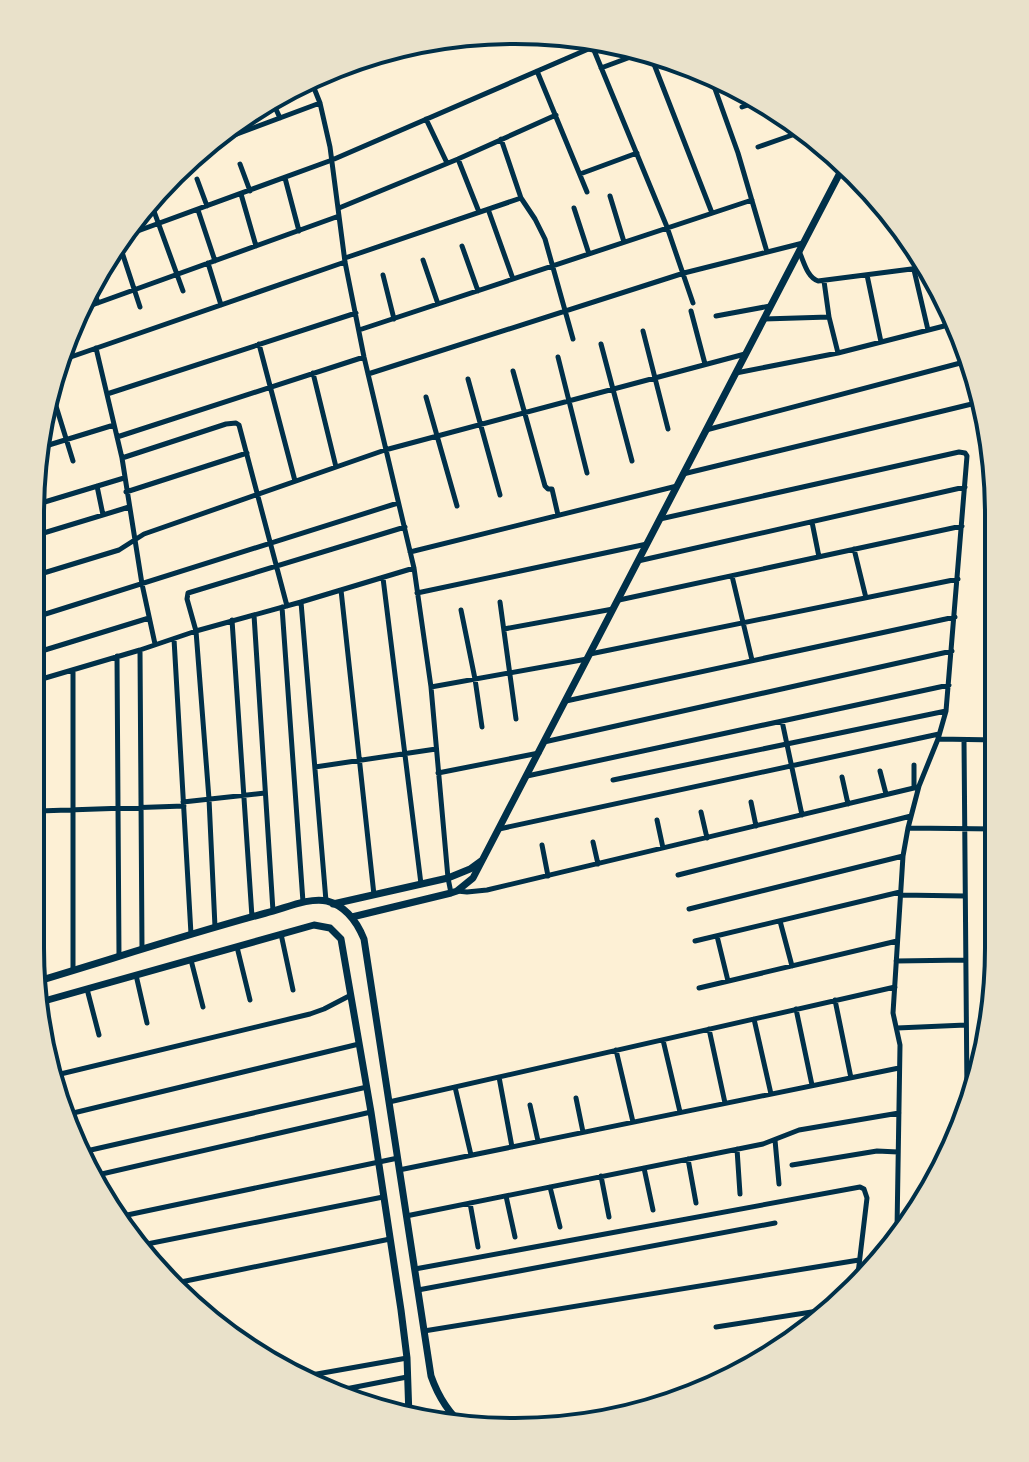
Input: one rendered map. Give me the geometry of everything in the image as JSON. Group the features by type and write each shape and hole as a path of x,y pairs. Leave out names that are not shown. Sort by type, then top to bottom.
{"main road":[{"path":"352,917 454,892 473,878 839,175"},
{"path":"45,979 303,903 374,895 448,878 470,869 483,859"},
{"path":"330,902 352,917 364,939 429,1365 435,1386 453,1414"},
{"path":"47,1000 314,925 330,928 341,939 390,1239 407,1358 408,1406"},
{"path":"91,965 96,985"}],"street":[{"path":"139,231 332,160 583,49"},
{"path":"594,51 667,227 693,303"},
{"path":"601,68 628,58"},
{"path":"655,66 712,213"},
{"path":"537,71 587,192"},
{"path":"314,89 332,160 345,260 364,357 414,568 431,687 448,878 454,892 487,890 917,787"},
{"path":"715,89 738,153 767,252"},
{"path":"245,129 320,103"},
{"path":"742,107 747,105"},
{"path":"276,109 280,118"},
{"path":"339,208 556,115"},
{"path":"426,119 447,163"},
{"path":"758,147 793,135"},
{"path":"501,139 521,198 542,231 573,339"},
{"path":"580,174 637,153"},
{"path":"458,159 479,212"},
{"path":"240,164 250,191"},
{"path":"285,178 299,231"},
{"path":"197,179 207,206"},
{"path":"241,194 256,246"},
{"path":"610,196 624,242"},
{"path":"72,356 521,198"},
{"path":"359,330 752,200"},
{"path":"574,208 589,254"},
{"path":"488,209 513,279"},
{"path":"198,210 215,261"},
{"path":"154,212 183,291"},
{"path":"94,304 339,216"},
{"path":"368,374 684,273 804,243"},
{"path":"462,246 478,291"},
{"path":"799,251 813,279 824,281 914,270 928,330"},
{"path":"123,254 140,307"},
{"path":"423,260 438,304"},
{"path":"208,263 221,305"},
{"path":"383,275 394,319"},
{"path":"867,275 881,342"},
{"path":"824,281 838,353"},
{"path":"97,299 98,303"},
{"path":"716,316 771,306"},
{"path":"691,311 705,364"},
{"path":"107,394 356,313"},
{"path":"764,319 829,317"},
{"path":"736,373 838,353 945,326"},
{"path":"643,331 668,429"},
{"path":"259,344 295,481"},
{"path":"601,344 632,461"},
{"path":"96,348 122,458 155,644"},
{"path":"44,573 119,550 144,534 385,450 746,354"},
{"path":"117,437 364,357"},
{"path":"558,357 587,473"},
{"path":"706,430 960,363"},
{"path":"513,371 546,487 553,491 558,515"},
{"path":"313,373 336,467"},
{"path":"468,379 500,495"},
{"path":"426,397 457,506"},
{"path":"683,474 972,404"},
{"path":"56,408 73,461"},
{"path":"122,458 226,424 239,425 285,606 303,903"},
{"path":"49,445 114,425"},
{"path":"126,492 247,453"},
{"path":"660,519 965,453 965,487 946,711 917,787 903,856 893,1018 900,1045 897,1221"},
{"path":"44,502 124,478"},
{"path":"97,486 103,515"},
{"path":"410,552 677,486"},
{"path":"638,561 965,487"},
{"path":"44,615 398,503"},
{"path":"44,533 129,507"},
{"path":"812,522 819,557"},
{"path":"504,629 732,575 962,526"},
{"path":"215,927 196,631 188,593 405,527"},
{"path":"417,593 647,544"},
{"path":"854,549 866,598"},
{"path":"44,678 414,568"},
{"path":"732,575 752,660"},
{"path":"383,578 421,884"},
{"path":"431,687 958,579"},
{"path":"341,590 374,895"},
{"path":"301,602 330,902"},
{"path":"500,602 516,719"},
{"path":"461,610 482,727"},
{"path":"254,615 273,912"},
{"path":"566,701 955,617"},
{"path":"44,650 149,618"},
{"path":"232,620 252,917"},
{"path":"174,639 191,934"},
{"path":"140,650 142,950"},
{"path":"544,742 952,651"},
{"path":"117,656 119,957"},
{"path":"73,670 73,970"},
{"path":"527,776 949,685"},
{"path":"613,780 946,711"},
{"path":"782,721 802,815"},
{"path":"499,829 939,736 985,740"},
{"path":"964,740 967,1077"},
{"path":"315,767 436,749"},
{"path":"438,773 539,753"},
{"path":"914,765 917,787"},
{"path":"880,771 886,794"},
{"path":"842,777 848,804"},
{"path":"44,811 118,810 265,793"},
{"path":"751,802 756,826"},
{"path":"701,812 707,838"},
{"path":"678,875 911,816"},
{"path":"657,820 663,848"},
{"path":"908,828 985,829"},
{"path":"593,842 598,864"},
{"path":"542,845 548,876"},
{"path":"689,909 903,856"},
{"path":"695,941 900,894 965,896"},
{"path":"780,921 792,966"},
{"path":"281,934 293,990"},
{"path":"717,936 728,981"},
{"path":"699,988 897,941"},
{"path":"237,947 250,1000"},
{"path":"191,959 203,1007"},
{"path":"896,961 966,960"},
{"path":"136,975 147,1023"},
{"path":"389,1102 895,987"},
{"path":"86,988 99,1035"},
{"path":"61,1074 310,1014 351,994"},
{"path":"835,1000 851,1078"},
{"path":"796,1009 812,1085"},
{"path":"754,1019 771,1094"},
{"path":"897,1028 966,1025"},
{"path":"709,1029 725,1103"},
{"path":"663,1040 680,1112"},
{"path":"74,1113 360,1044"},
{"path":"616,1050 633,1122"},
{"path":"399,1170 899,1068"},
{"path":"499,1077 512,1147"},
{"path":"90,1150 367,1087"},
{"path":"455,1087 471,1155"},
{"path":"576,1098 583,1132"},
{"path":"530,1105 538,1141"},
{"path":"102,1174 371,1112"},
{"path":"406,1216 737,1149 775,1140 799,1130 899,1113"},
{"path":"775,1140 779,1184"},
{"path":"737,1149 740,1194"},
{"path":"792,1165 877,1151 898,1152"},
{"path":"127,1215 398,1158"},
{"path":"688,1159 696,1203"},
{"path":"644,1168 653,1210"},
{"path":"601,1176 609,1217"},
{"path":"550,1187 560,1227"},
{"path":"415,1269 855,1188 864,1189 867,1198 858,1268"},
{"path":"506,1196 515,1237"},
{"path":"149,1244 383,1197"},
{"path":"470,1203 478,1247"},
{"path":"418,1290 775,1223"},
{"path":"183,1281 390,1239"},
{"path":"424,1331 859,1260"},
{"path":"716,1327 812,1312"},
{"path":"317,1374 407,1358"},
{"path":"350,1388 407,1377"}]}
